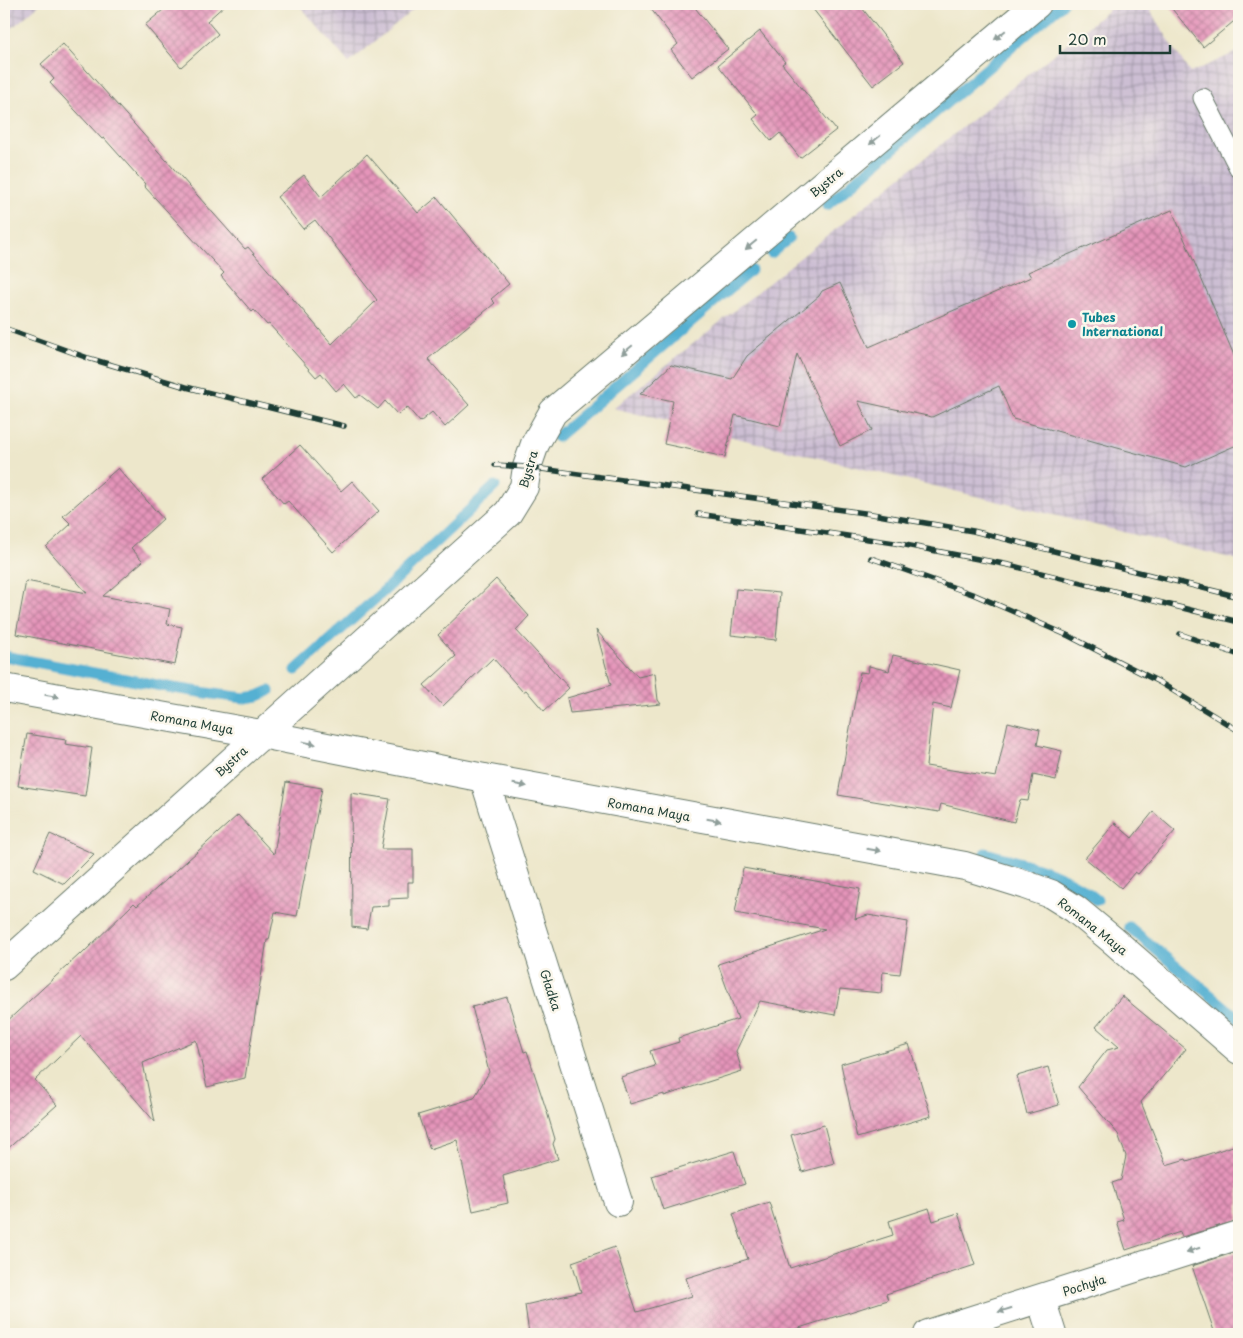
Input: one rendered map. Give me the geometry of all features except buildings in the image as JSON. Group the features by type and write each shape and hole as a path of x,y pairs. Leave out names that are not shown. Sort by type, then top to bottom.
{"street":[{"name":"Bystra","path":"4,966 508,513 524,487 527,467 535,444 553,412 1037,4"},
{"name":"Romana Maya","path":"4,688 261,734 484,778 965,866 1026,884 1051,894 1074,909 1115,942 1239,1050"},
{"name":"Gładka","path":"484,778 618,1202"},
{"name":"Pochyła","path":"928,1334 1239,1235"},
{"path":"1041,1299 1052,1334"}],"lane":[{"path":"1203,98 1239,168"}],"shaded area":[{"path":"4,4 40,4 4,35"},
{"path":"298,4 420,4 349,63"},
{"path":"1116,4 1146,4 1190,73 1239,51 1239,560 613,408"}],"waterway":[{"path":"827,205 1062,4"},
{"path":"771,253 789,238"},
{"path":"557,437 751,270"},
{"path":"296,670 386,589 495,486"},
{"path":"4,656 220,695 245,698 258,696 269,691"},
{"path":"985,853 1044,870 1071,882 1097,900"},
{"path":"1129,927 1239,1019"}],"railway":[{"path":"4,328 88,358 186,387 344,426"},
{"path":"495,465 527,467 872,514 973,531 1239,597"},
{"path":"698,514 895,543 1009,565 1239,622"},
{"path":"871,558 975,595 1069,636 1159,682 1239,731"},
{"path":"1180,634 1239,655"}],"place":[{"name":"Tubes International","path":"1072,324"}]}
